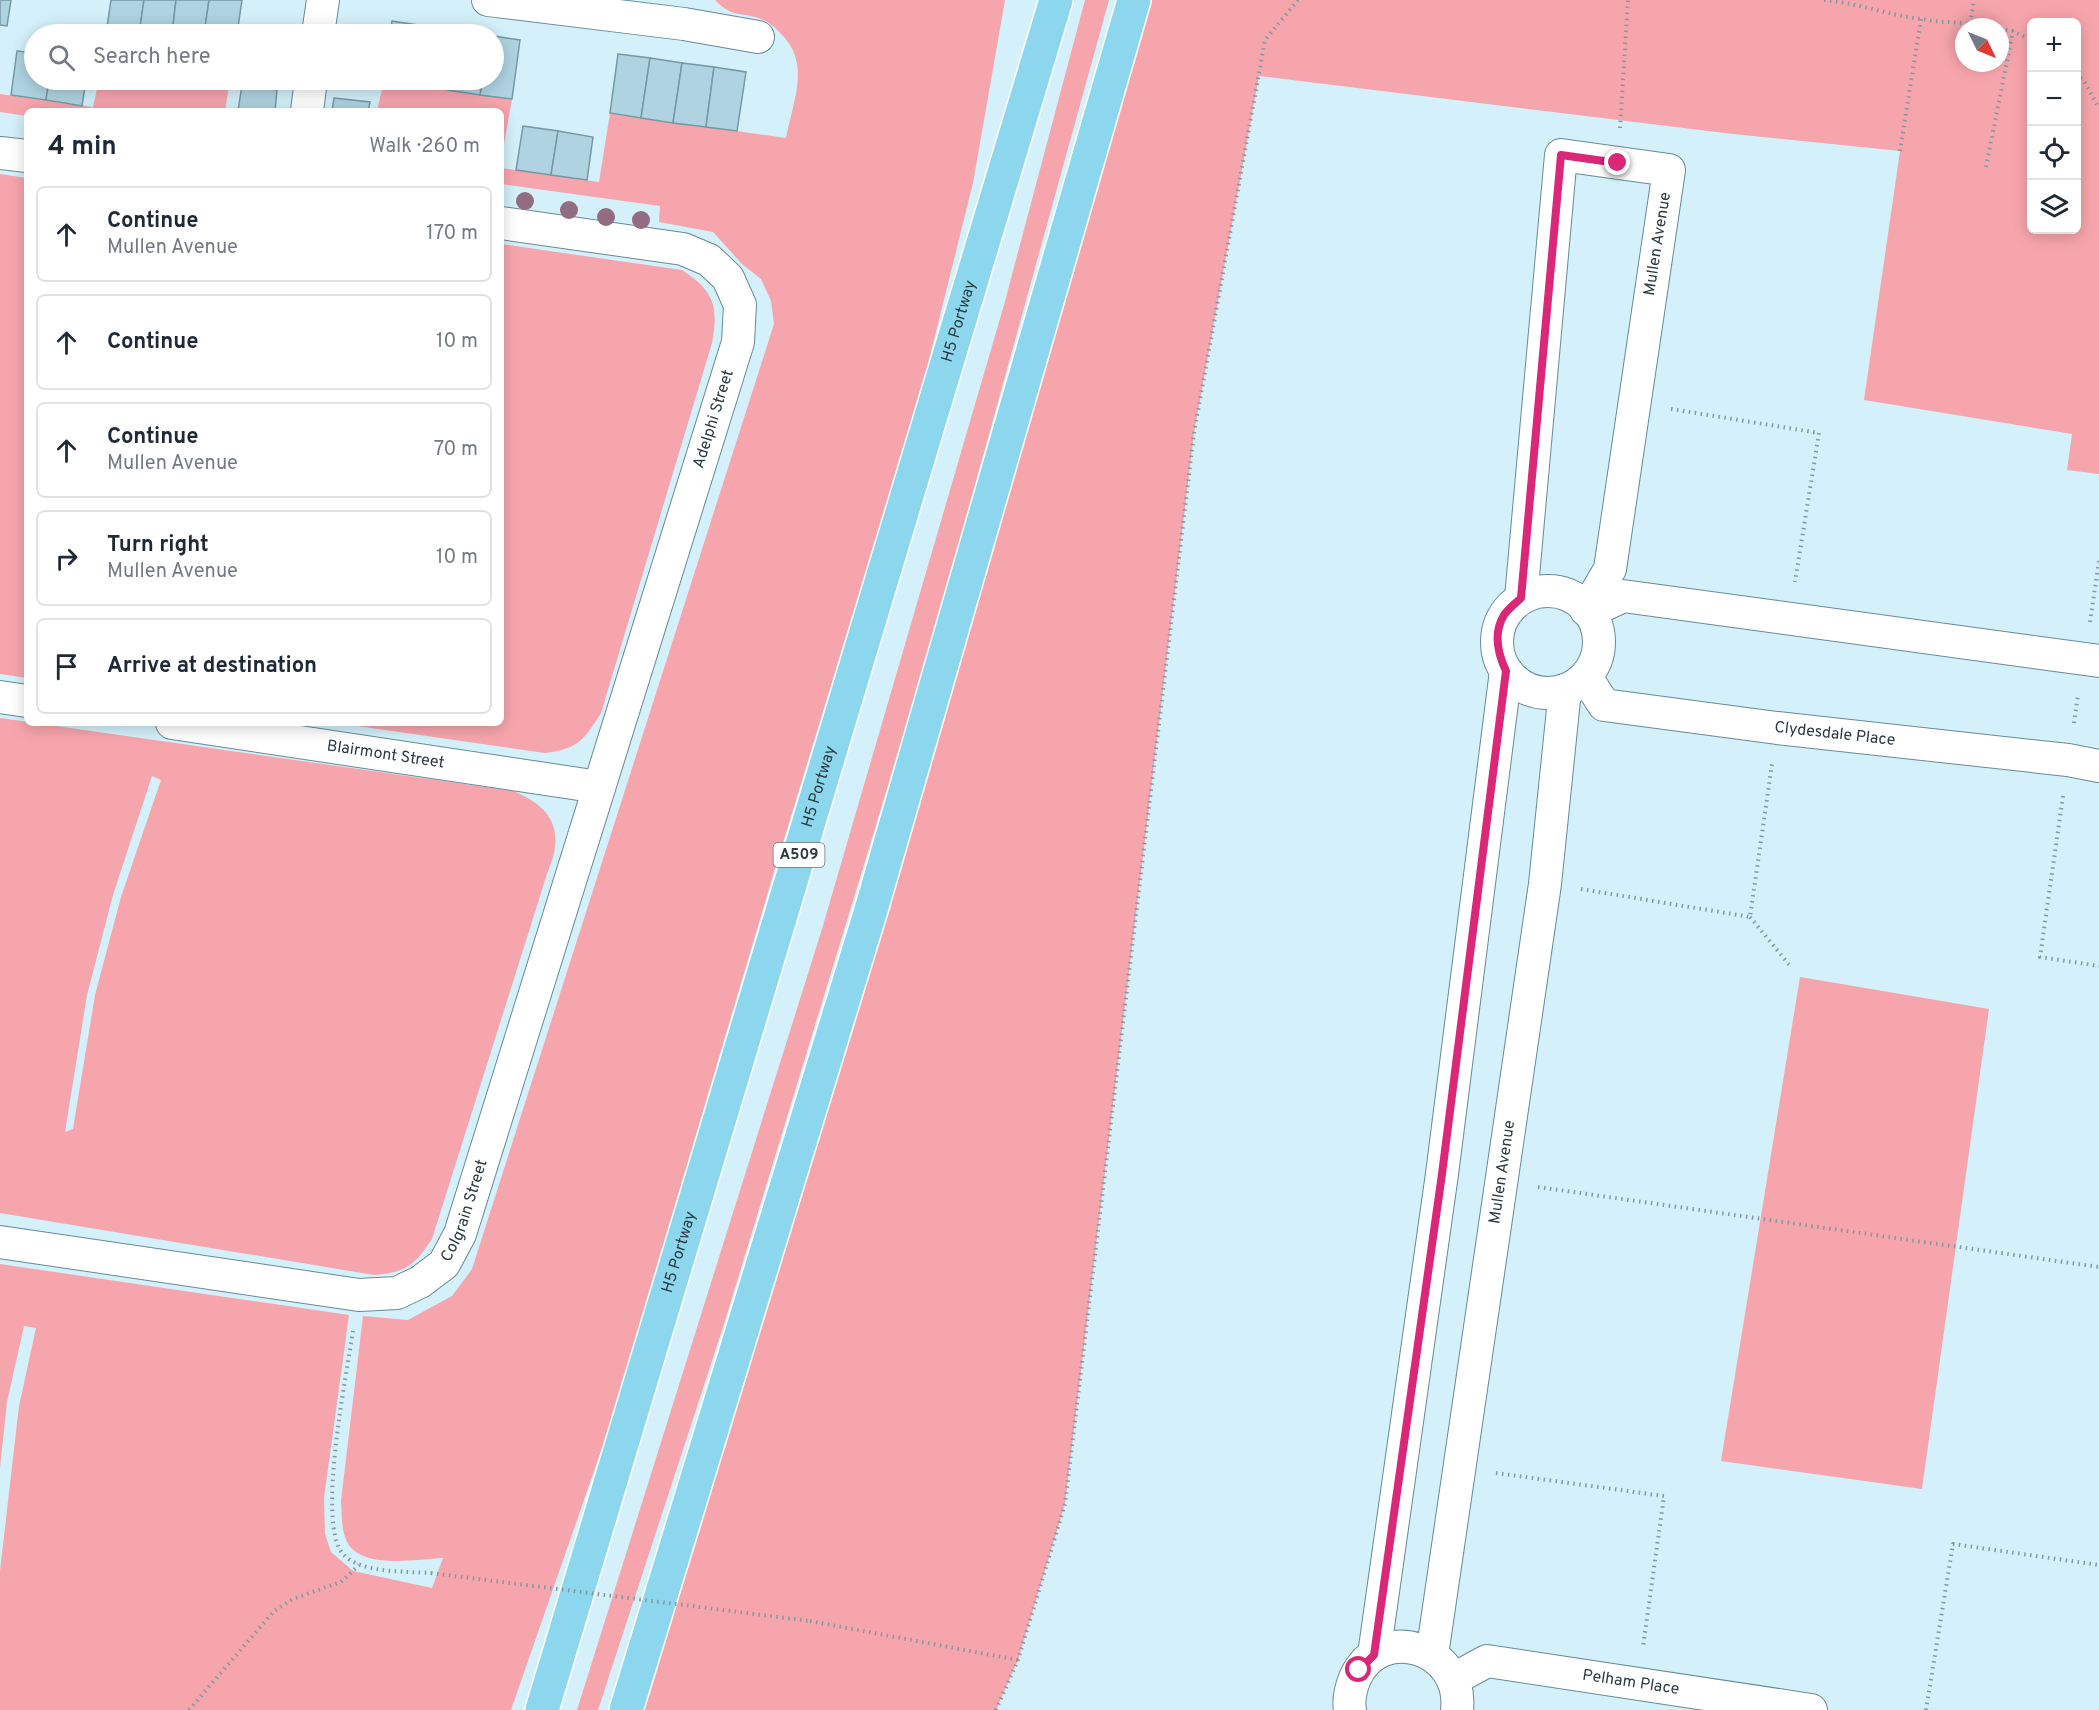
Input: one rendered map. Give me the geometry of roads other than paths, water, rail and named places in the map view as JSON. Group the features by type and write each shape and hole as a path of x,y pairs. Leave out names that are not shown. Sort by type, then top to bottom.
{"main road":[{"name":"H5 Portway","path":"542,1710 1056,0"},
{"path":"626,1710 871,910 1134,0"}],"street":[{"path":"319,24 323,0"},
{"path":"488,0 685,12 758,37"},
{"path":"307,108 310,90"},
{"path":"0,153 24,156"},
{"name":"Mullen Avenue","path":"1521,598 1561,155 1669,170 1610,569 1587,611"},
{"name":"Adelphi Street","path":"504,223 682,249 709,260 728,278 740,305 738,342 599,788"},
{"path":"1552,590 1570,595 1587,611 1600,635 1599,653 1592,669 1576,683 1548,693 1526,688 1511,678 1506,671 1498,654 1498,632 1504,615 1521,598 1537,591 1552,590"},
{"path":"1587,611 1623,596 2099,661"},
{"path":"1374,1655 1442,1174 1506,671"},
{"name":"Mullen Avenue","path":"1432,1654 1576,683"},
{"name":"Clydesdale Place","path":"1576,683 1604,705 1777,728 2068,760 2099,766"},
{"path":"0,697 24,701"},
{"name":"Blairmont Street","path":"192,726 599,788"},
{"name":"Colgrain Street","path":"0,1242 359,1295 398,1293 420,1282 444,1264 460,1234 599,788"},
{"path":"1350,1710 1351,1687 1359,1670 1374,1655 1392,1648 1411,1647 1432,1654 1446,1667 1454,1679 1458,1698 1456,1710"},
{"name":"Pelham Place","path":"1454,1679 1487,1660 1811,1710"}]}
